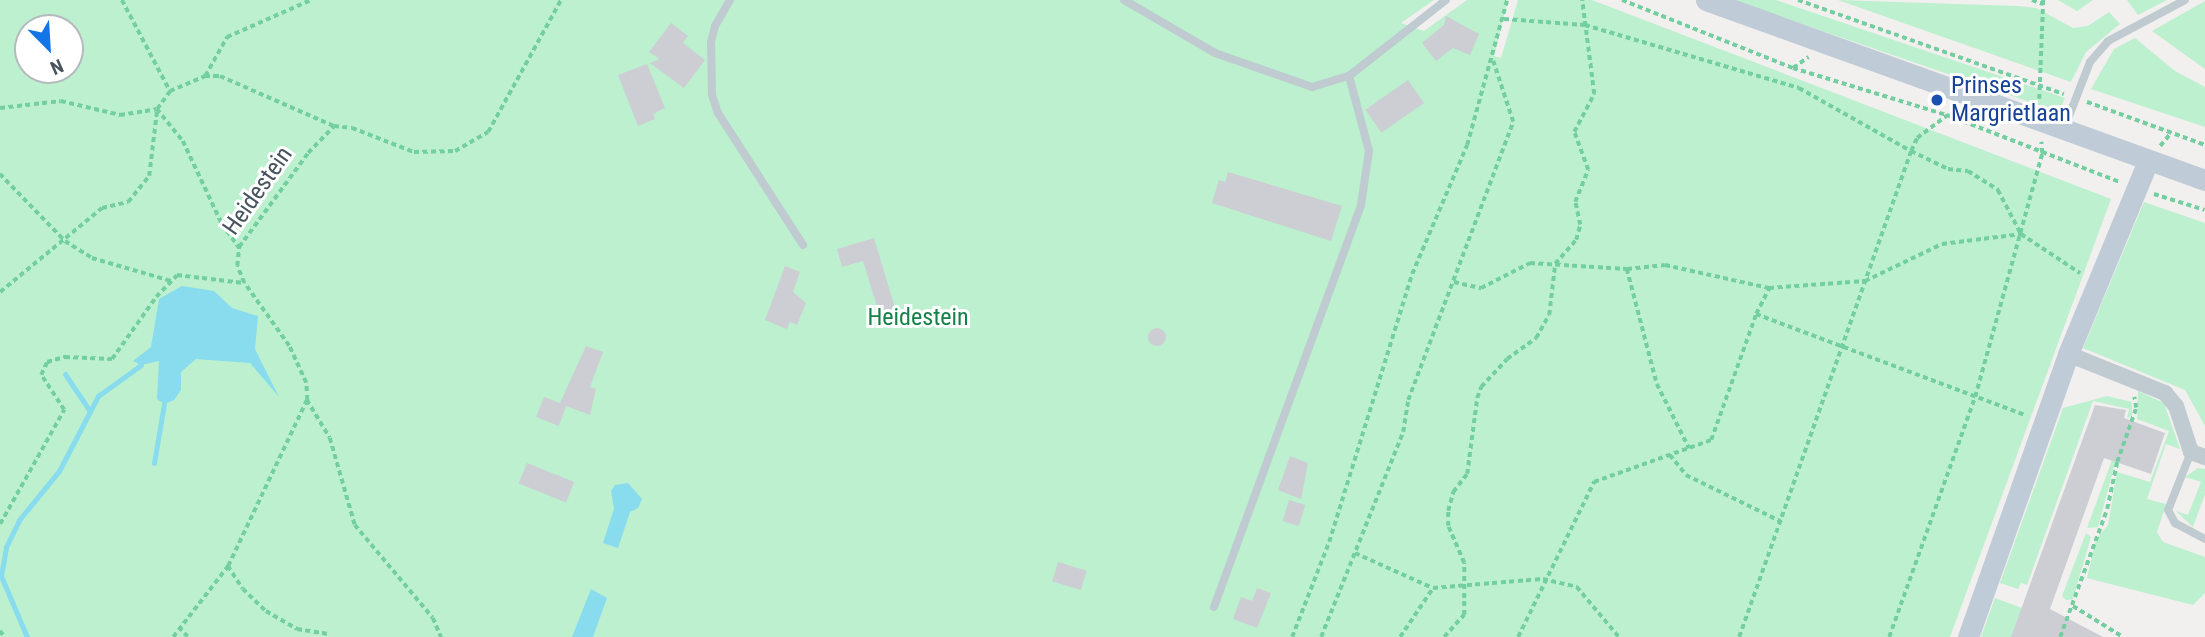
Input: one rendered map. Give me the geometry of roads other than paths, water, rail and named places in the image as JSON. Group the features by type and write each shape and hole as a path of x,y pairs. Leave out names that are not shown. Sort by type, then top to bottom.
{"main road":[{"path":"1706,0 2038,122 2205,180"},
{"path":"1968,637 2068,354 2148,161"}],"street":[{"path":"2068,354 2165,393 2176,406 2198,454"}],"lane":[{"path":"730,0 715,26 711,42 712,95 718,113 803,245"},
{"path":"1124,0 1215,53 1312,87 1349,76 1446,0"},
{"path":"2064,131 2091,62 2108,41 2185,0"},
{"path":"1214,607 1361,205 1370,151 1349,76"},
{"path":"2198,454 2183,462 2168,510 2175,523 2205,539"}],"water":[{"path":"182,286 214,291 232,308 258,316 255,349 279,397 250,363 196,359 181,372 181,390 174,400 164,404 157,399 159,361 141,365 133,361 151,347 159,299"},
{"path":"628,483 642,499 638,508 630,512 618,548 603,543 614,509 611,491 615,485"},
{"path":"591,589 607,598 593,637 572,637"}],"waterway":[{"path":"27,637 1,576 6,547 19,520 59,471 98,396 141,365"},
{"path":"65,374 90,411"},
{"path":"154,463 164,404"}],"place":[{"name":"Prinses Margrietlaan","path":"1937,100"}],"park label":[{"name":"Heidestein","path":"918,318"}]}
